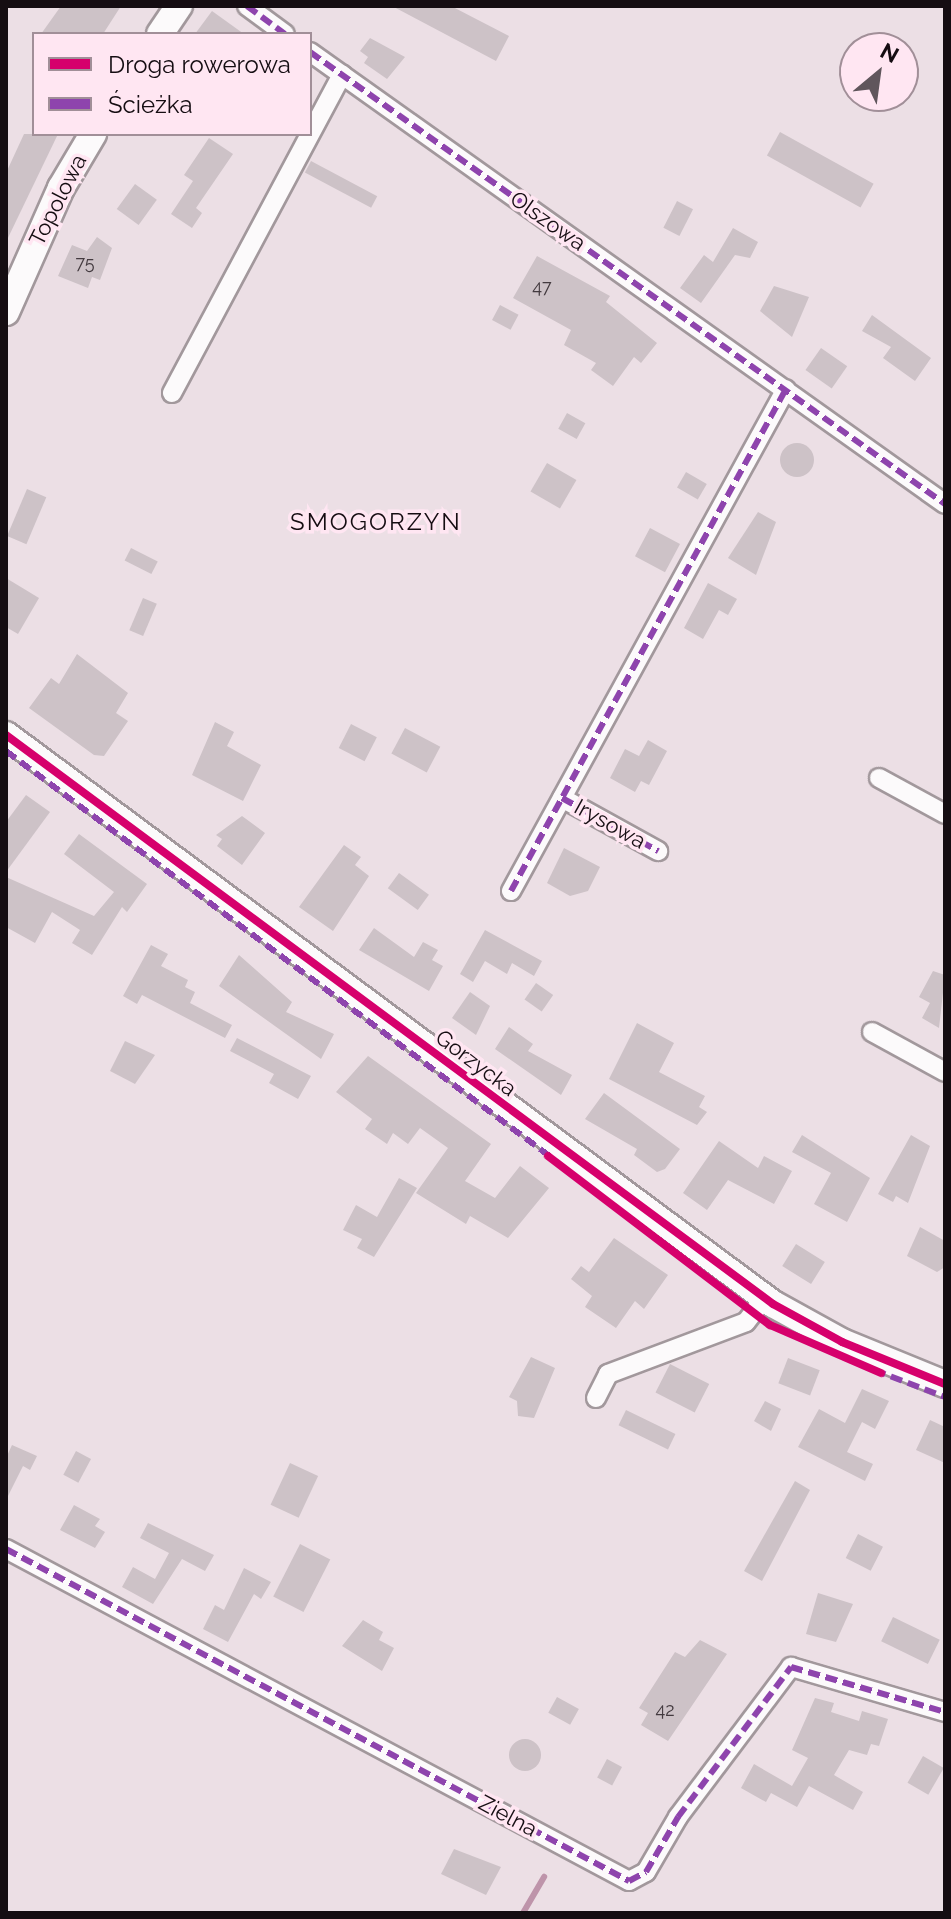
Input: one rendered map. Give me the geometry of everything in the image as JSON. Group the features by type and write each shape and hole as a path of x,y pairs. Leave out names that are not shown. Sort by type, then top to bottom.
{"street":[{"path":"161,32 179,6"},
{"path":"247,6 282,32"},
{"name":"Olszowa","path":"312,53 945,504"},
{"path":"312,131 342,75"},
{"name":"Topolowa","path":"6,312 61,188 92,136"},
{"path":"172,393 309,136"},
{"path":"511,891 786,389"},
{"name":"Gorzycka","path":"6,735 765,1298 842,1342 945,1384"},
{"path":"879,778 945,814"},
{"name":"Irysowa","path":"562,798 658,851"},
{"path":"872,1032 945,1072"},
{"path":"596,1398 608,1374 746,1322 765,1298"},
{"name":"Zielna","path":"6,1549 629,1881 646,1872 678,1817 791,1667 945,1712"}],"building":[{"path":"61,6 121,6 104,32 42,32"},
{"path":"392,6 451,6 509,36 496,61"},
{"path":"212,11 241,32 196,32"},
{"path":"370,38 405,57 387,79 364,63 368,57 360,51"},
{"path":"780,132 874,184 860,207 767,156"},
{"path":"24,134 57,136 6,242 6,173"},
{"path":"209,138 233,154 196,208 202,213 192,228 171,214 193,181 184,175"},
{"path":"311,161 377,196 371,208 305,172"},
{"path":"135,184 157,200 139,225 117,209"},
{"path":"677,201 693,209 679,236 663,228"},
{"path":"733,228 758,242 750,258 735,255 701,303 680,288 704,255 713,262"},
{"path":"97,237 112,248 100,280 92,277 88,288 58,276 72,245 87,251"},
{"path":"537,256 610,296 606,302 657,343 641,363 634,357 613,386 591,370 596,363 564,345 571,330 513,298"},
{"path":"774,286 809,297 792,337 760,311"},
{"path":"500,305 519,315 511,330 492,320"},
{"path":"872,315 931,358 915,381 883,358 891,347 862,331"},
{"path":"821,348 847,366 832,388 806,370"},
{"path":"567,413 585,423 577,439 558,429"},
{"path":"797,443 809,448 814,460 809,472 797,477 785,472 780,460 785,448"},
{"path":"547,463 576,480 560,509 530,492"},
{"path":"686,472 707,484 698,500 677,488"},
{"path":"27,489 46,497 26,544 7,536"},
{"path":"758,512 776,522 756,575 728,558"},
{"path":"650,528 680,544 665,572 635,556"},
{"path":"131,548 158,562 151,574 125,560"},
{"path":"6,578 39,598 18,634 6,627"},
{"path":"708,583 737,599 728,615 719,610 703,639 684,628"},
{"path":"143,598 157,604 143,636 129,630"},
{"path":"77,654 128,693 116,713 128,721 104,756 94,755 29,708 51,678 59,684"},
{"path":"215,722 234,732 227,746 261,765 243,801 192,775"},
{"path":"351,724 377,737 365,761 339,748"},
{"path":"405,728 440,747 427,772 391,754"},
{"path":"648,740 667,751 649,785 641,781 635,792 610,778 625,749 639,756"},
{"path":"26,795 50,812 6,872 6,822"},
{"path":"242,816 265,833 242,865 217,846 222,839 216,835"},
{"path":"79,834 147,884 127,912 122,907 92,955 72,943 80,930 52,912 35,943 6,927 6,877 94,916 114,892 64,854"},
{"path":"344,845 361,857 355,865 369,876 333,931 299,907"},
{"path":"564,848 600,867 588,891 570,896 547,883"},
{"path":"399,873 429,895 418,910 388,888"},
{"path":"374,928 414,957 423,942 438,950 432,960 443,966 429,991 359,950"},
{"path":"485,930 542,961 534,976 512,963 507,974 485,961 473,982 460,974"},
{"path":"151,945 168,954 161,966 188,980 185,987 195,992 190,1003 232,1025 225,1038 142,995 137,1004 123,996"},
{"path":"239,955 292,1002 286,1012 334,1034 321,1059 219,986"},
{"path":"933,971 945,975 939,1028 922,1018 930,1003 919,997"},
{"path":"536,983 553,995 542,1011 525,999"},
{"path":"470,992 490,1006 476,1035 452,1018"},
{"path":"637,1023 674,1043 659,1072 705,1096 699,1107 707,1112 697,1125 609,1079"},
{"path":"509,1027 533,1044 528,1051 572,1075 561,1095 495,1049"},
{"path":"237,1038 311,1076 298,1099 269,1083 274,1074 230,1051"},
{"path":"125,1041 155,1055 135,1084 110,1071"},
{"path":"368,1056 491,1144 465,1181 495,1198 520,1166 549,1188 508,1238 470,1216 466,1224 416,1193 448,1148 420,1128 408,1144 393,1133 387,1144 365,1129 372,1119 336,1092"},
{"path":"604,1093 680,1149 665,1169 657,1172 634,1155 637,1149 585,1119"},
{"path":"802,1135 870,1178 847,1222 814,1204 831,1173 792,1152"},
{"path":"911,1135 930,1146 908,1203 896,1196 893,1202 878,1194"},
{"path":"719,1141 758,1168 764,1156 792,1171 774,1204 728,1180 707,1210 683,1193"},
{"path":"399,1178 417,1188 374,1257 357,1248 362,1239 343,1230 356,1205 377,1217"},
{"path":"920,1227 945,1241 945,1267 937,1272 907,1256"},
{"path":"614,1238 668,1275 644,1309 635,1301 616,1328 585,1307 592,1296 571,1279 581,1266 589,1272"},
{"path":"796,1244 825,1262 811,1284 782,1266"},
{"path":"531,1357 555,1368 534,1418 518,1416 517,1401 509,1397"},
{"path":"788,1358 820,1370 810,1395 778,1383"},
{"path":"670,1364 709,1384 695,1412 655,1393"},
{"path":"862,1389 889,1401 875,1429 862,1422 847,1452 873,1464 865,1481 798,1447 819,1409 845,1423"},
{"path":"765,1401 781,1409 771,1431 754,1421"},
{"path":"626,1410 675,1434 668,1449 619,1425"},
{"path":"930,1420 945,1427 945,1463 916,1450"},
{"path":"12,1445 37,1456 30,1470 23,1466 6,1500 6,1458"},
{"path":"76,1451 91,1459 78,1483 63,1475"},
{"path":"290,1463 318,1476 299,1518 271,1505"},
{"path":"795,1481 810,1490 762,1581 744,1571"},
{"path":"74,1505 100,1519 95,1526 105,1532 95,1548 60,1530"},
{"path":"148,1523 214,1555 205,1571 182,1559 153,1604 122,1587 133,1567 155,1579 169,1553 140,1538"},
{"path":"858,1534 883,1547 871,1571 846,1558"},
{"path":"300,1544 330,1559 304,1612 273,1597"},
{"path":"244,1568 271,1582 261,1599 254,1594 228,1642 203,1629 215,1605 224,1610"},
{"path":"818,1593 853,1604 836,1642 806,1634"},
{"path":"893,1617 940,1640 928,1664 881,1641"},
{"path":"363,1620 383,1632 379,1640 394,1648 382,1671 342,1646"},
{"path":"700,1640 727,1654 668,1741 641,1725 648,1713 639,1708 675,1652 685,1657"},
{"path":"557,1697 579,1709 570,1725 548,1713"},
{"path":"815,1698 834,1703 831,1712 859,1721 862,1711 888,1719 879,1746 871,1744 867,1755 849,1750 834,1775 863,1792 853,1810 809,1786 797,1807 771,1793 766,1802 741,1788 754,1764 792,1786 808,1758 792,1750"},
{"path":"525,1739 536,1744 541,1755 536,1766 525,1771 514,1766 509,1755 514,1744"},
{"path":"923,1756 944,1768 928,1795 908,1783"},
{"path":"607,1759 622,1767 612,1786 597,1778"},
{"path":"454,1849 501,1867 486,1895 441,1874"}],"waterway":[{"path":"523,1913 544,1877"}],"marked path":[{"path":"247,6 282,32"},
{"path":"312,53 945,504"},
{"path":"511,891 786,389"},
{"path":"6,751 552,1158"},
{"path":"562,798 658,851"},
{"path":"874,1370 945,1397"},
{"path":"6,1549 629,1881 646,1872 678,1817 791,1667 945,1712"}],"cycle path":[{"path":"6,735 773,1304 842,1342 945,1384"},
{"path":"548,1156 770,1325 881,1373"}],"district":[{"name":"SMOGORZYN","path":"376,522"}]}
